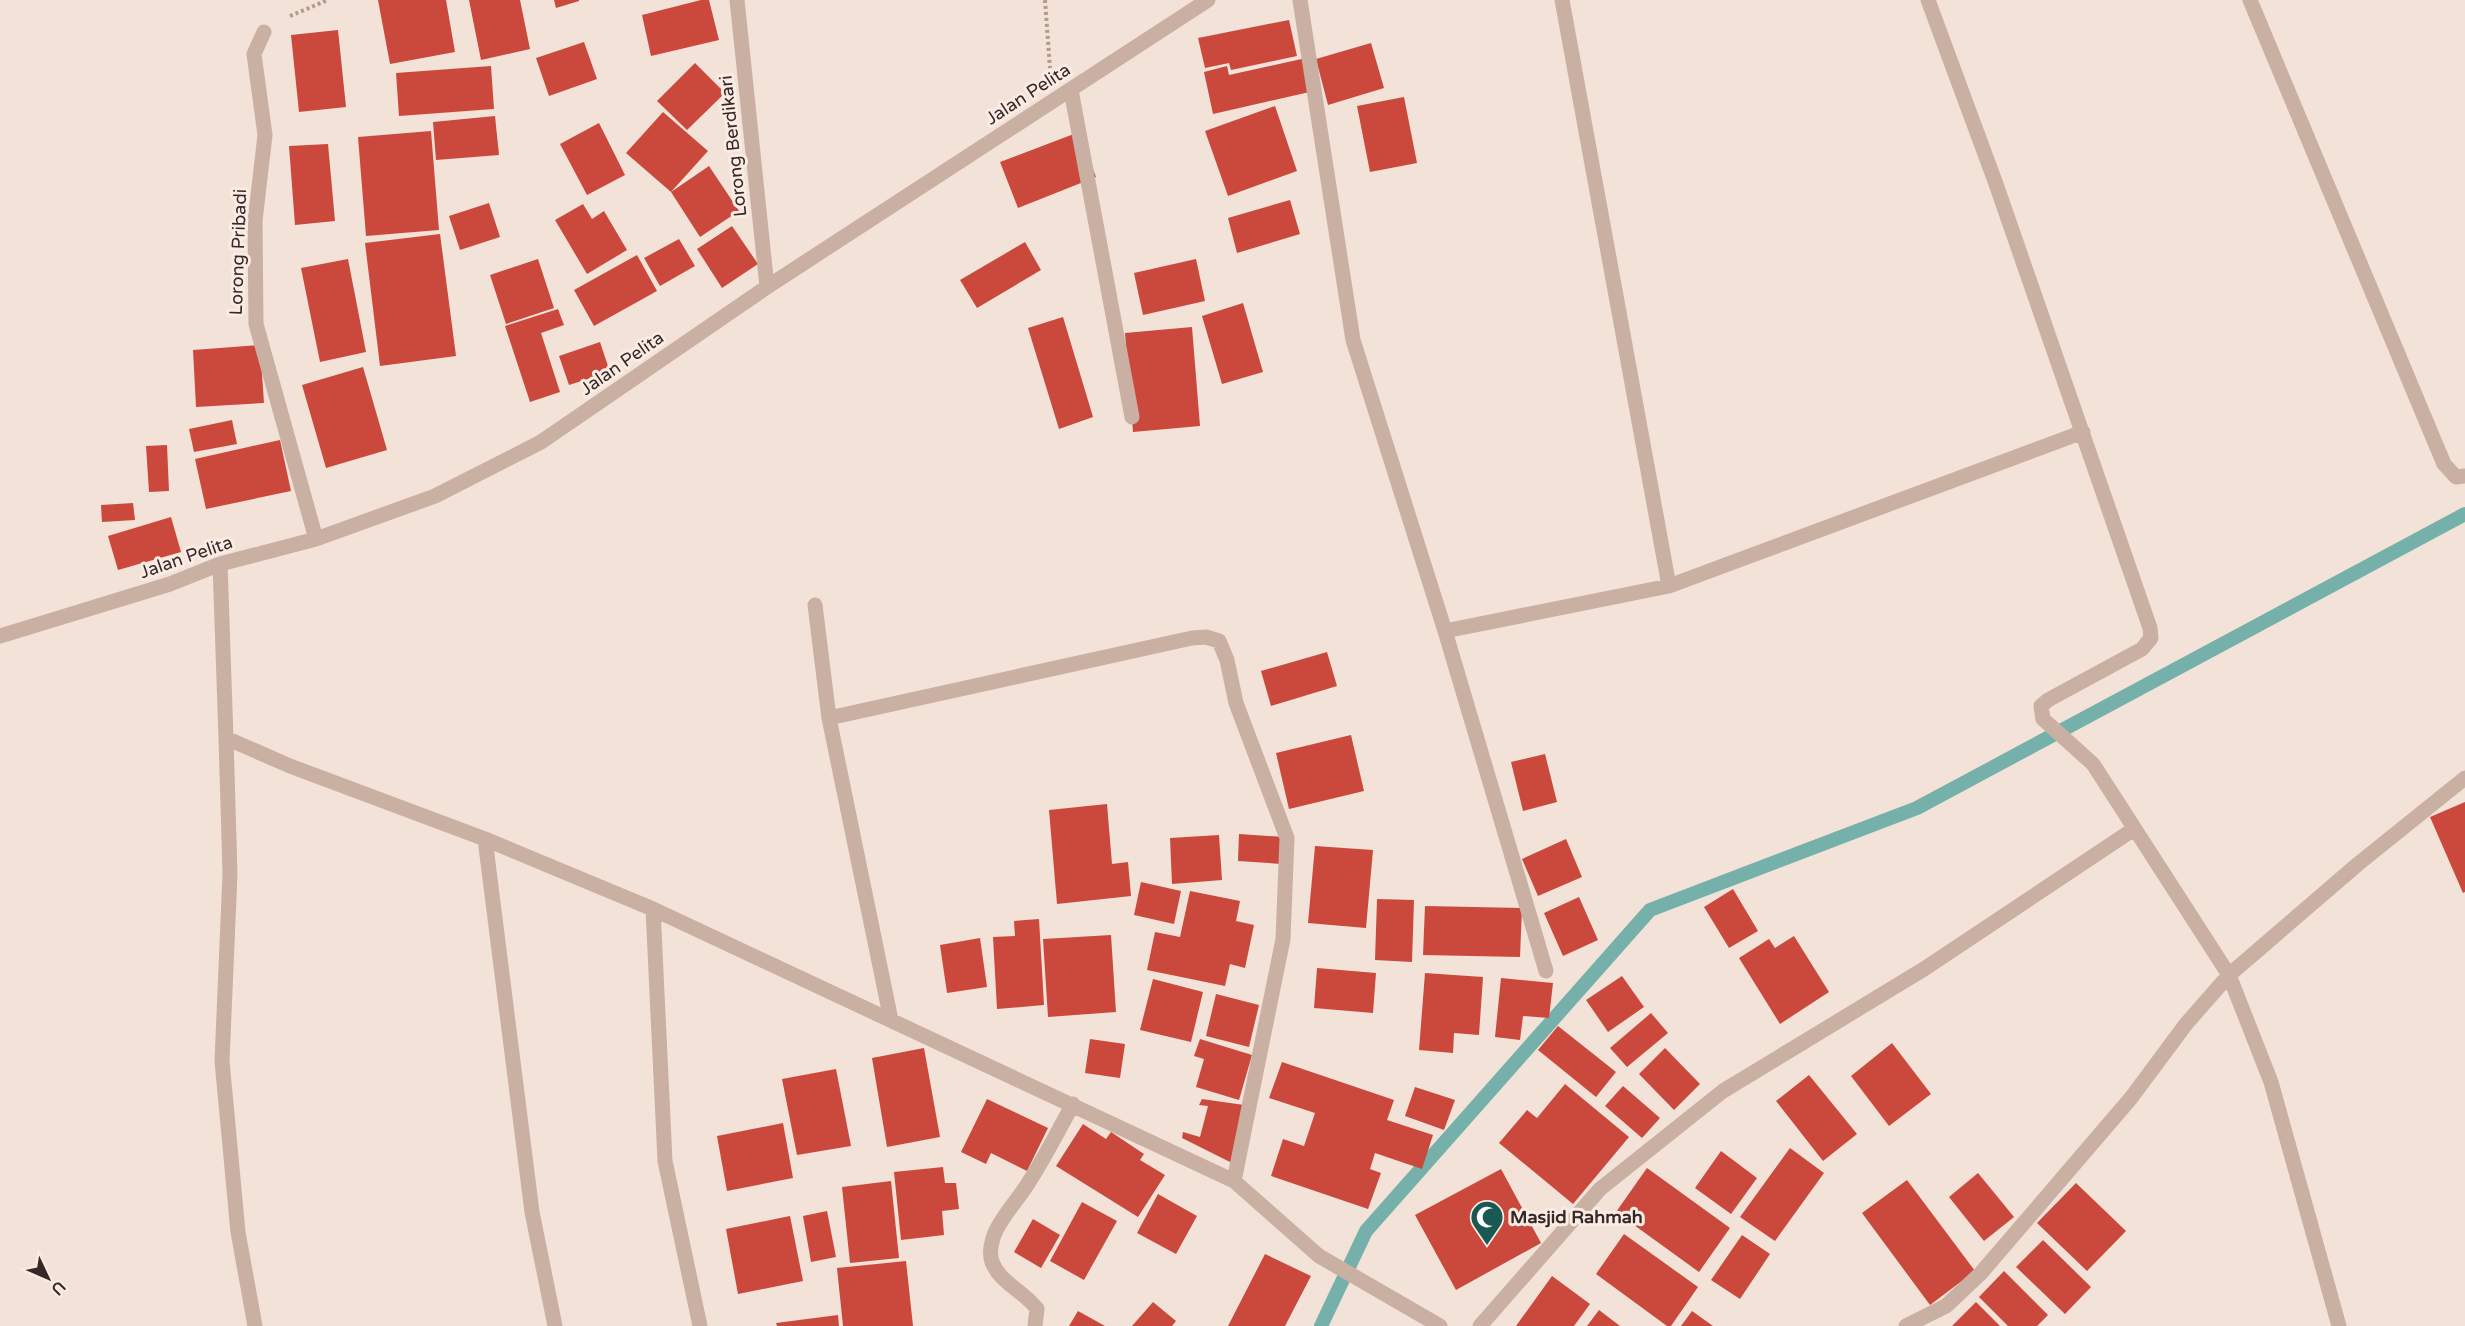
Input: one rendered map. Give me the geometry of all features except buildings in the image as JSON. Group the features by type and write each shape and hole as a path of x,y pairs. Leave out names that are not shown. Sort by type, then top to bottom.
{"street":[{"name":"Lorong Berdikari","path":"737,0 767,287"},
{"name":"Jalan Pelita","path":"0,636 170,584 220,564 316,539 435,496 541,442 767,287 1208,0"},
{"path":"1300,0 1353,340 1445,632 1546,971"},
{"path":"1562,0 1669,586"},
{"path":"1928,0 2000,195 2083,432 2151,638 2142,649 2048,700 2040,706 2043,719 2093,764 2229,975 2271,1082 2339,1326"},
{"path":"2250,0 2444,464 2456,477 2465,476"},
{"name":"Lorong Pribadi","path":"264,32 254,54 265,135 255,221 256,324 316,539"},
{"path":"1071,90 1132,417"},
{"path":"1445,632 1669,586 2083,432"},
{"path":"220,564 230,874 222,1061 238,1232 255,1326"},
{"path":"815,604 829,718 891,1020"},
{"path":"829,718 1192,638 1206,637 1219,641 1227,660 1236,703 1287,838 1283,939 1234,1180"},
{"path":"226,738 290,766 485,839 653,909 1234,1180 1318,1256 1440,1326"},
{"path":"1906,1326 1946,1306 1981,1273 2131,1098 2186,1024 2229,975 2358,864 2465,778"},
{"path":"1480,1326 1600,1189 1723,1091 1924,969 2134,829"},
{"path":"485,839 532,1212 555,1326"},
{"path":"653,909 665,1161 700,1326"},
{"path":"1035,1326 1036,1309 1028,1298 1006,1282 997,1271 991,1256 991,1245 995,1234 1029,1183 1073,1104"}],"path":[{"path":"264,32 287,17 328,0"},
{"path":"1046,0 1052,102"}],"waterway":[{"path":"1321,1326 1366,1231 1650,910 1917,808 2465,514"}],"place":[{"name":"Masjid Rahmah","path":"1487,1246"}]}
